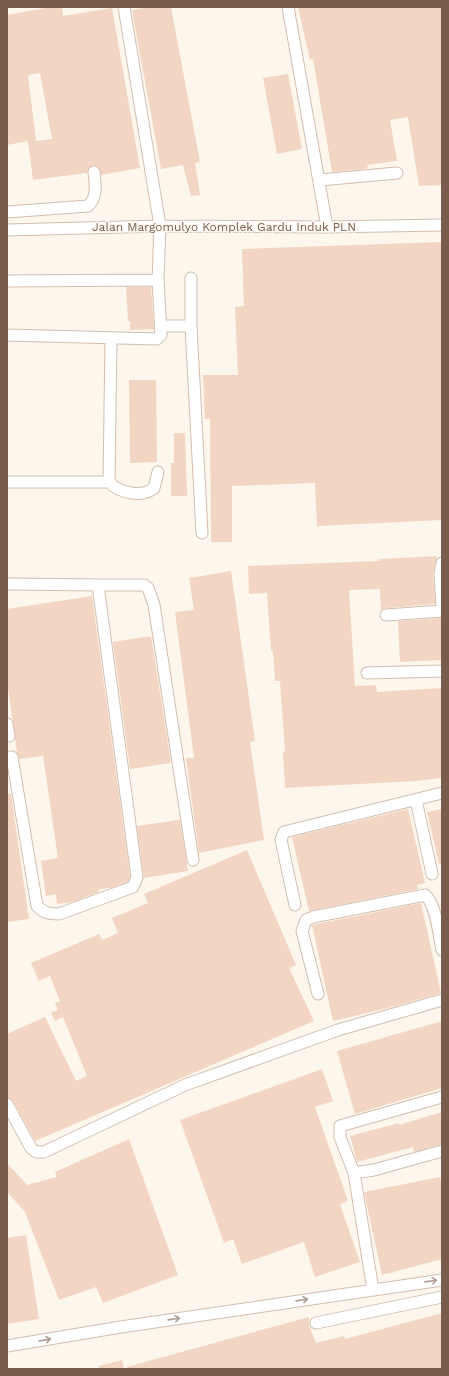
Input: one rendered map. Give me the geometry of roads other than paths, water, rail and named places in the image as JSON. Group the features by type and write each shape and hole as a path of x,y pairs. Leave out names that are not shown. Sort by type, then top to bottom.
{"lane":[{"path":"7,335 158,339 160,335 158,280 160,226 124,7"},
{"path":"288,7 328,227"},
{"path":"7,212 88,206 93,202 95,192 94,172"},
{"path":"320,180 397,173"},
{"name":"Jalan Margomulyo Komplek Gardu Induk PLN","path":"7,230 160,226 328,227 442,225"},
{"path":"191,278 191,326 202,533"},
{"path":"7,281 158,280"},
{"path":"160,326 191,326"},
{"path":"109,482 111,338"},
{"path":"7,482 109,482 120,491 149,491 154,488 158,472"},
{"path":"442,563 440,572 442,607"},
{"path":"7,584 144,585 148,588 154,604 194,860"},
{"path":"7,758 12,757 37,906 43,912 49,914 59,914 133,887 137,877 98,585"},
{"path":"386,615 442,611"},
{"path":"367,673 442,671"},
{"path":"7,724 9,736"},
{"path":"295,906 281,840 284,832 442,793"},
{"path":"416,800 432,874"},
{"path":"318,994 302,931 306,920 313,917 424,895 430,899 442,950"},
{"path":"7,1104 31,1148 36,1152 44,1152 185,1085 338,1030 442,1000"},
{"path":"373,1290 354,1173 340,1137 340,1126 442,1097"},
{"path":"354,1173 374,1170 442,1150"},
{"path":"7,1346 120,1327 442,1280"},
{"path":"316,1323 442,1297"}]}
